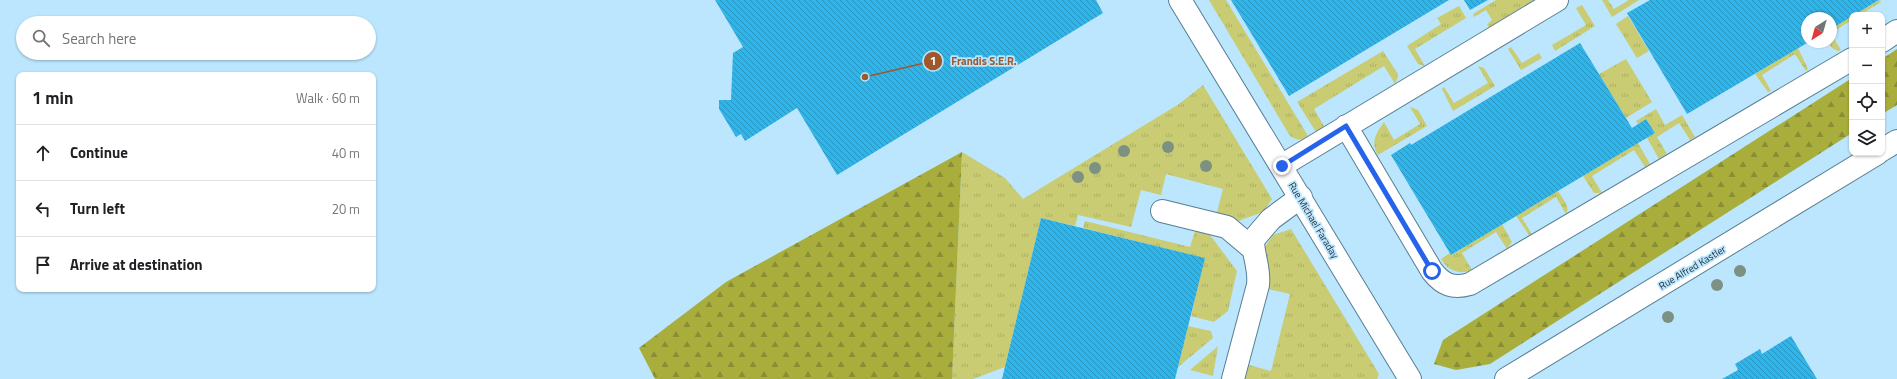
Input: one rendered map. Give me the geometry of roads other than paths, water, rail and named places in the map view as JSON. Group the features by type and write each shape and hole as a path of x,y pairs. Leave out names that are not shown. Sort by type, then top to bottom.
{"main road":[{"name":"Rue Michael Faraday","path":"1180,0 1410,379"},
{"path":"1282,166 1557,0"},
{"path":"1885,39 1897,31"},
{"path":"1346,126 1432,271 1439,280 1449,286 1459,287 1470,284 1849,61"},
{"path":"1885,148 1897,141"},
{"name":"Rue Alfred Kastler","path":"1506,379 1873,156"},
{"path":"1234,379 1258,285 1259,272 1253,249 1253,240 1271,219 1300,197"},
{"path":"1162,211 1227,228 1253,249"}],"place":[{"name":"Frandis S.E.R.","path":"865,77"}]}
